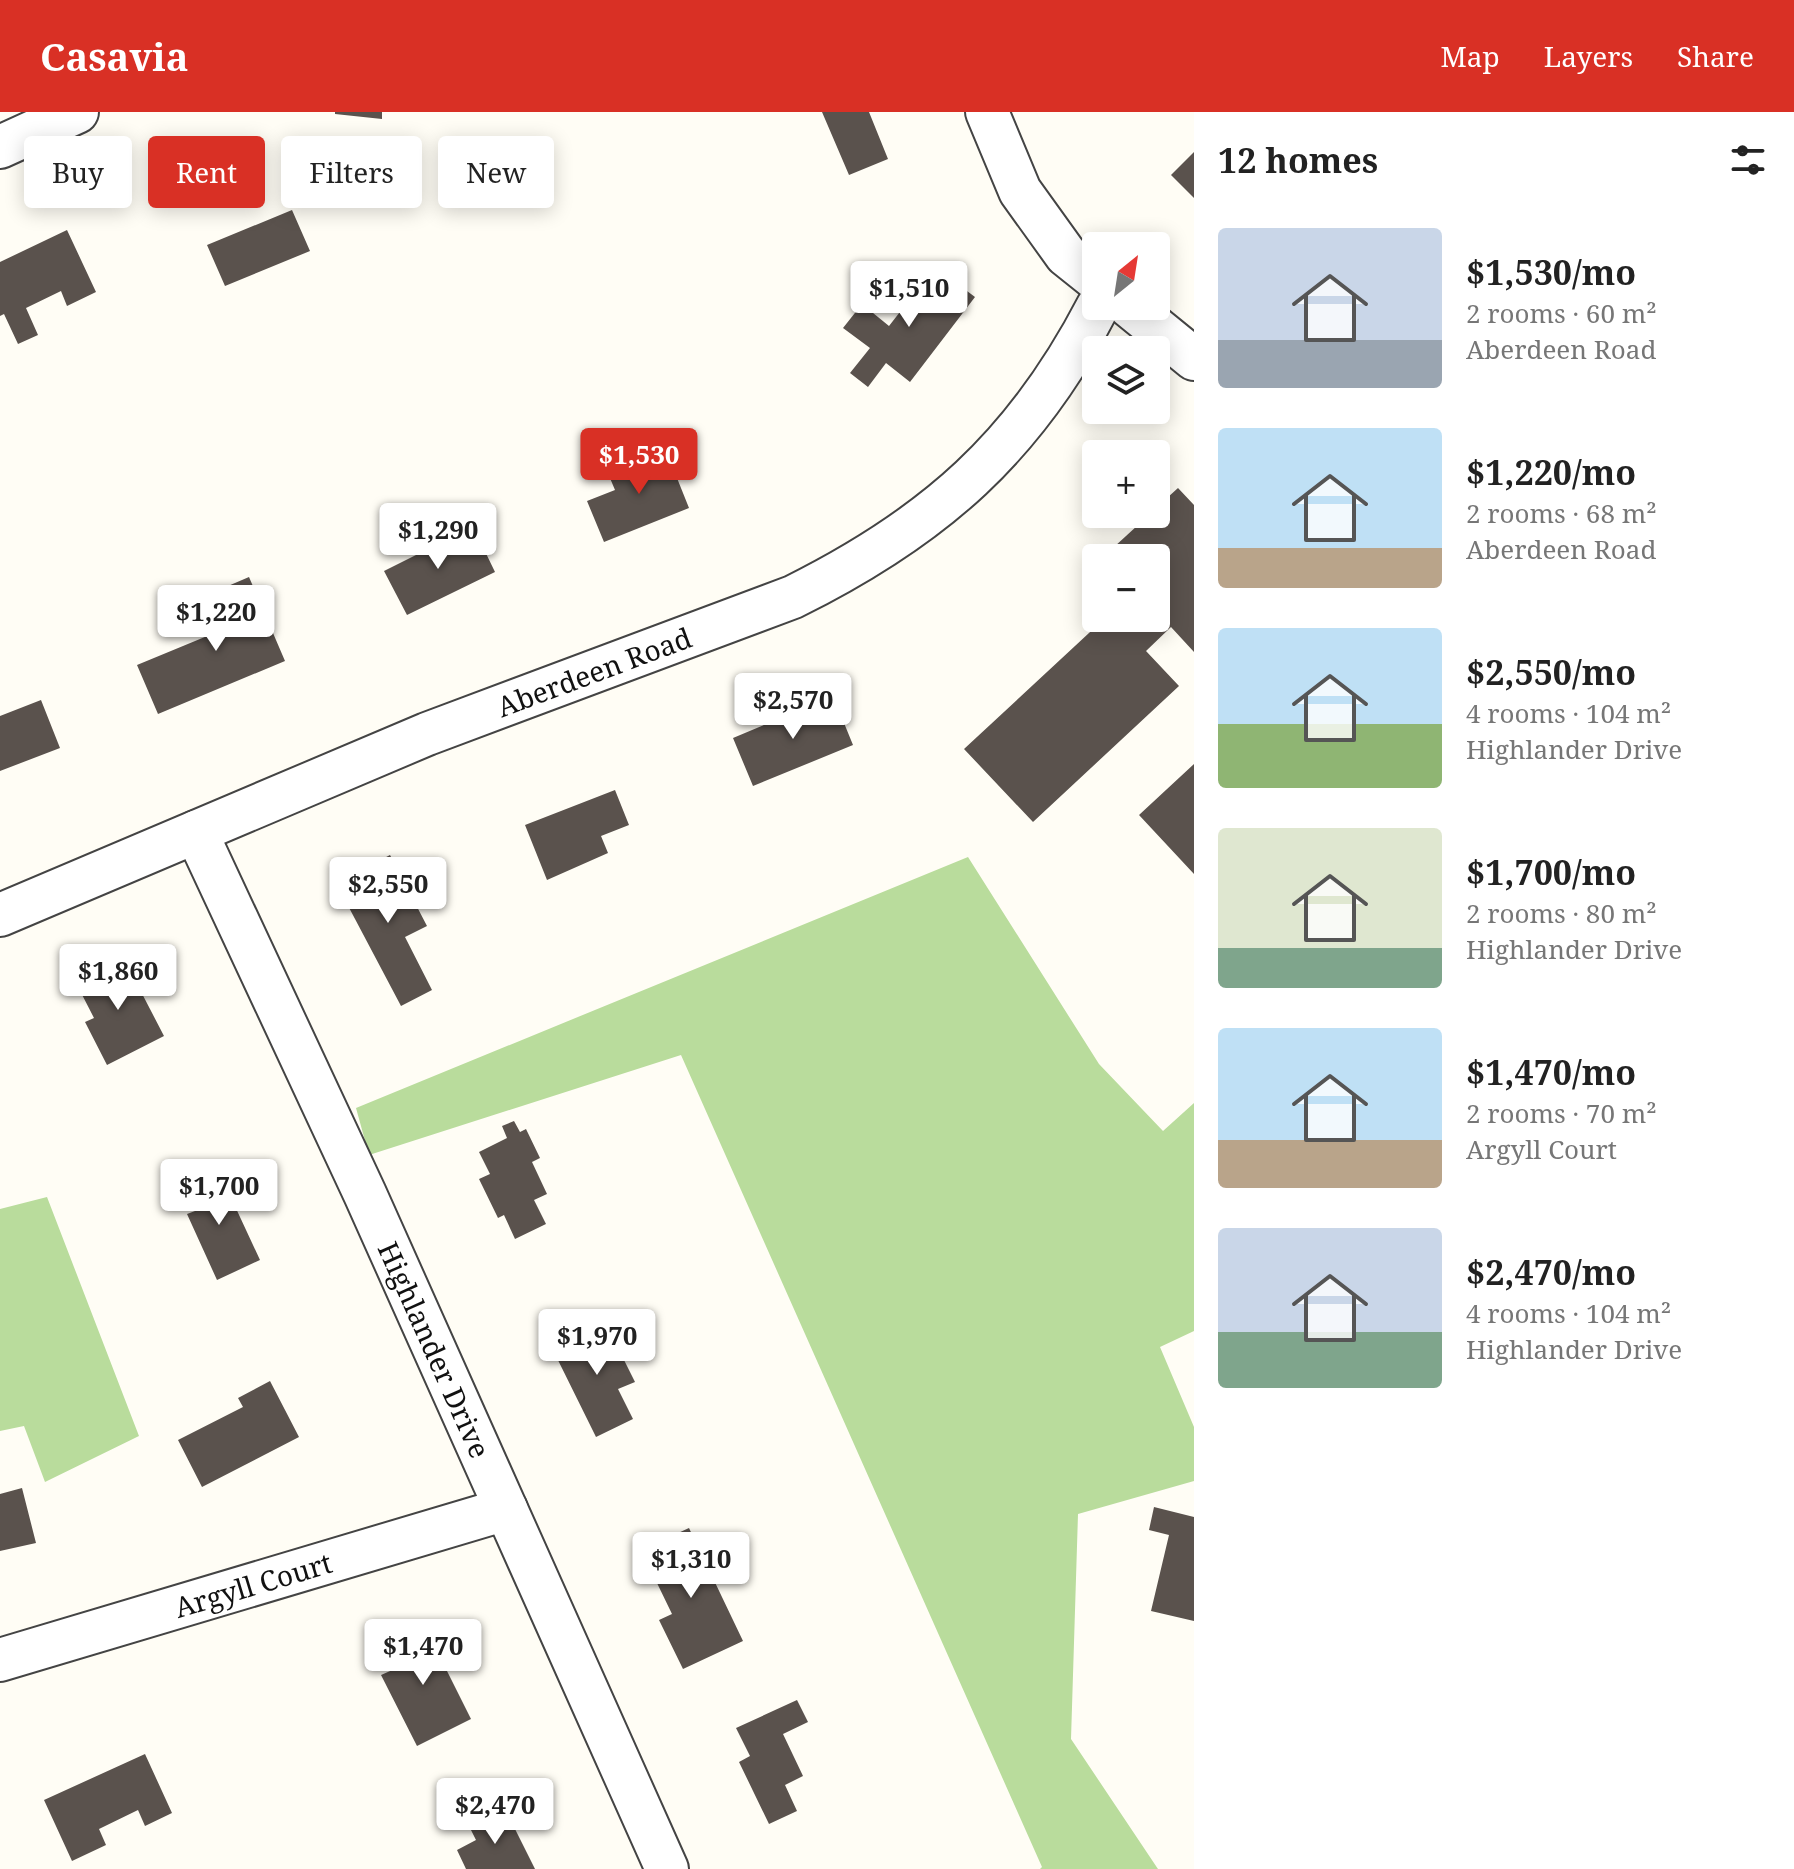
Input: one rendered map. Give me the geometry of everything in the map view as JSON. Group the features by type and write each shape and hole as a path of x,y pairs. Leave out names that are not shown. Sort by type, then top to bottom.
{"street":[{"path":"0,147 77,112"},
{"path":"987,112 1020,191 1066,255 1082,268"},
{"name":"Aberdeen Road","path":"0,915 427,734 793,597 851,568 925,518 1001,449 1042,399 1091,320"},
{"path":"1146,320 1194,359"},
{"name":"Highlander Drive","path":"196,832 365,1194 667,1869"},
{"name":"Argyll Court","path":"0,1660 506,1509"}],"green space":[{"path":"968,857 1099,1064 1163,1131 1194,1103 1194,1331 1160,1347 1194,1427 1194,1481 1078,1514 1071,1739 1158,1869 1040,1869 1042,1867 681,1055 369,1155 356,1108"},
{"path":"47,1197 139,1436 45,1482 24,1426 0,1431 0,1209"}],"building":[{"path":"382,112 382,119 335,114"},
{"path":"822,112 869,112 888,159 849,175"},
{"path":"1194,152 1194,198 1171,175"},
{"path":"292,210 310,251 225,286 207,245"},
{"path":"67,230 96,292 67,306 61,291 26,308 38,335 18,344 4,314 0,316 0,262"},
{"path":"935,267 975,297 910,382 886,363 868,387 850,373 870,348 843,328 862,304 889,326"},
{"path":"665,448 689,508 604,542 587,501 615,490 607,471"},
{"path":"1178,488 1194,505 1194,652 1170,628 1170,544 1117,544 1135,528 1170,528 1170,495"},
{"path":"443,523 456,551 479,539 495,572 407,615 384,571 430,548 422,534"},
{"path":"249,577 285,661 158,714 137,665 229,627 214,592"},
{"path":"1090,632 1166,632 1146,651 1179,686 1033,822 964,749"},
{"path":"833,696 853,745 753,786 733,738"},
{"path":"41,700 60,748 0,771 0,716"},
{"path":"1194,764 1194,874 1139,815"},
{"path":"615,790 629,825 601,836 608,853 547,880 525,825"},
{"path":"390,855 427,926 405,937 432,990 401,1006 336,883"},
{"path":"123,957 164,1036 107,1065 85,1022 94,1018 75,981"},
{"path":"514,1121 520,1132 526,1129 540,1158 532,1162 547,1194 534,1200 546,1224 515,1239 504,1215 498,1218 479,1179 490,1174 479,1152 507,1138 502,1126"},
{"path":"211,1170 221,1192 227,1189 260,1260 217,1280 187,1214 195,1211 182,1183"},
{"path":"605,1322 635,1382 618,1389 633,1419 596,1437 552,1348"},
{"path":"270,1381 299,1437 202,1487 178,1440 243,1407 238,1398"},
{"path":"22,1488 36,1543 0,1551 0,1494"},
{"path":"1154,1507 1194,1517 1194,1621 1151,1611 1169,1535 1149,1530"},
{"path":"689,1528 743,1641 683,1669 659,1620 672,1614 641,1550"},
{"path":"424,1625 471,1719 417,1746 381,1675 397,1668 385,1644"},
{"path":"797,1700 808,1722 783,1734 803,1776 785,1785 797,1811 769,1824 739,1762 750,1756 736,1728"},
{"path":"145,1754 172,1813 145,1826 138,1810 99,1829 106,1845 72,1861 44,1800"},
{"path":"505,1809 535,1869 466,1869 457,1850 476,1840 469,1826"}]}
